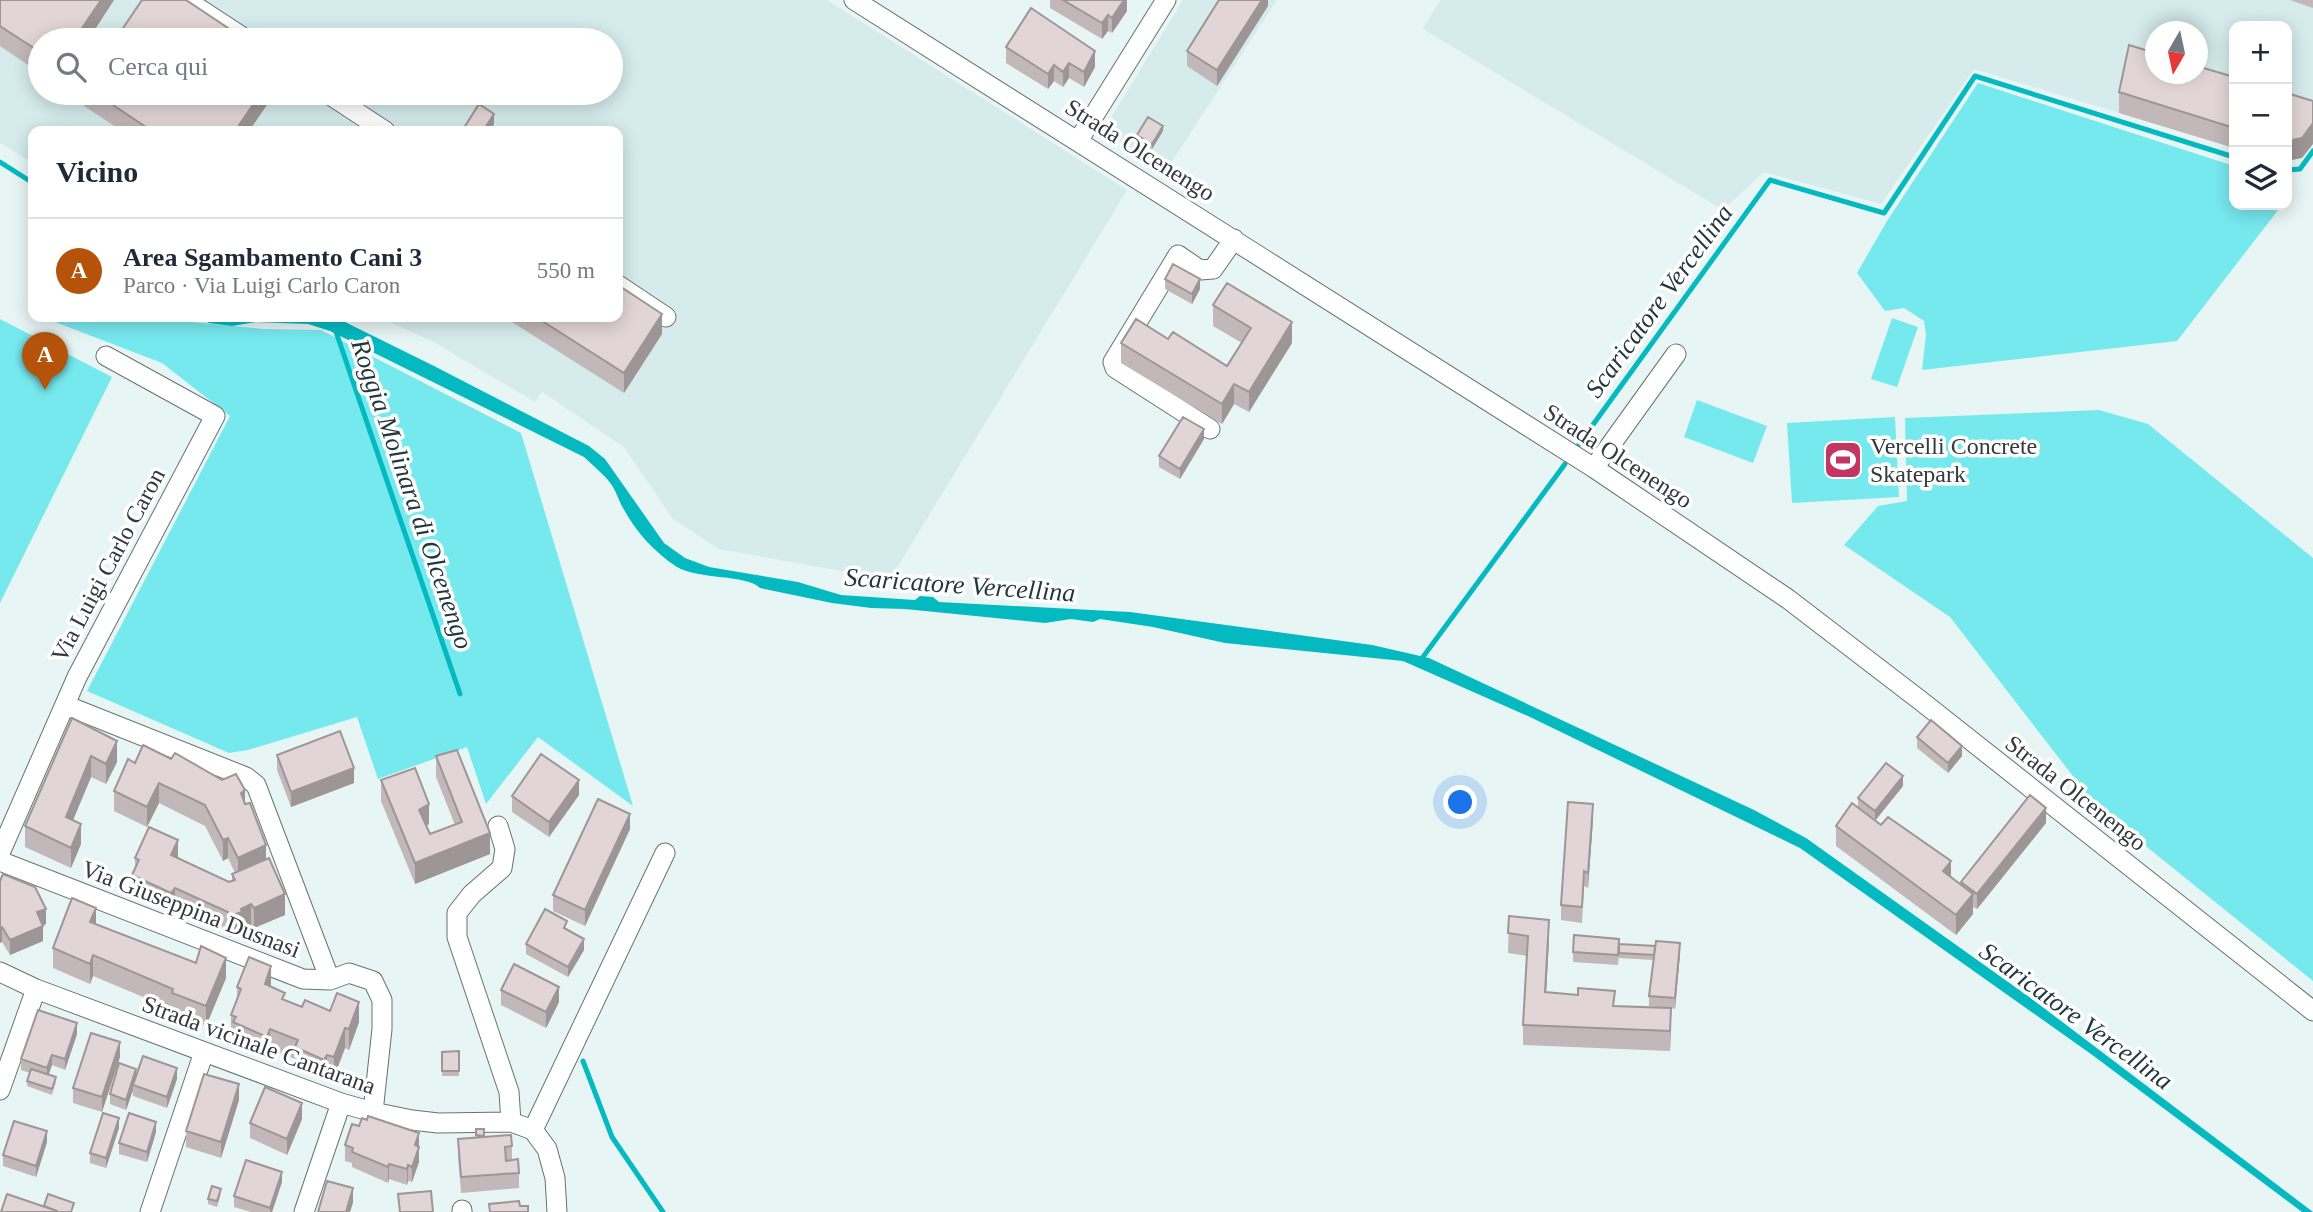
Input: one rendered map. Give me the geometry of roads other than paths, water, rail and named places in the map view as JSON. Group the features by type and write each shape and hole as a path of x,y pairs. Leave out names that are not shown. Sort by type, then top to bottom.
{"street":[{"path":"187,0 229,28"},
{"name":"Strada Olcenengo","path":"854,0 1594,468 1788,599 2313,1011"},
{"path":"1078,141 1166,0"},
{"path":"345,105 377,126"},
{"path":"1210,429 1115,368 1113,362 1178,255 1200,271 1213,269 1234,239"},
{"path":"623,288 666,317"},
{"path":"1594,468 1676,354"},
{"name":"Via Luigi Carlo Caron","path":"0,853 77,677 215,416 106,356"},
{"name":"Via Giuseppina Dusnasi","path":"0,861 303,979 330,980 256,785 246,777 65,705"},
{"path":"498,826 505,849 502,868 472,894 457,913 457,937 509,1091 511,1122"},
{"path":"558,1212 555,1178 547,1149 533,1130 665,853"},
{"name":"Strada vicinale Cantarana","path":"0,972 36,989 341,1103 412,1120 438,1123 511,1122 533,1130"},
{"path":"330,980 349,973 373,981 382,1000 382,1029 373,1112"},
{"path":"0,1090 36,989"},
{"path":"150,1212 204,1052"},
{"path":"304,1212 341,1103"}],"waterway":[{"path":"1579,444 1770,180 1884,213 1975,76 2229,155"},
{"path":"2292,170 2300,169 2313,151"},
{"name":"Roggia Molinara di Olcenengo","path":"0,162 28,180"},
{"name":"Roggia Molinara di Olcenengo","path":"335,329 460,694"},
{"name":"Scaricatore Vercellina","path":"1420,661 1565,464"},
{"name":"Roggia Molinara di Olcenengo","path":"583,1061 612,1137 663,1212"}],"place":[{"name":"Area Sgambamento Cani 3","path":"45,390"},
{"name":"Vercelli Concrete Skatepark","path":"1843,460"}]}
